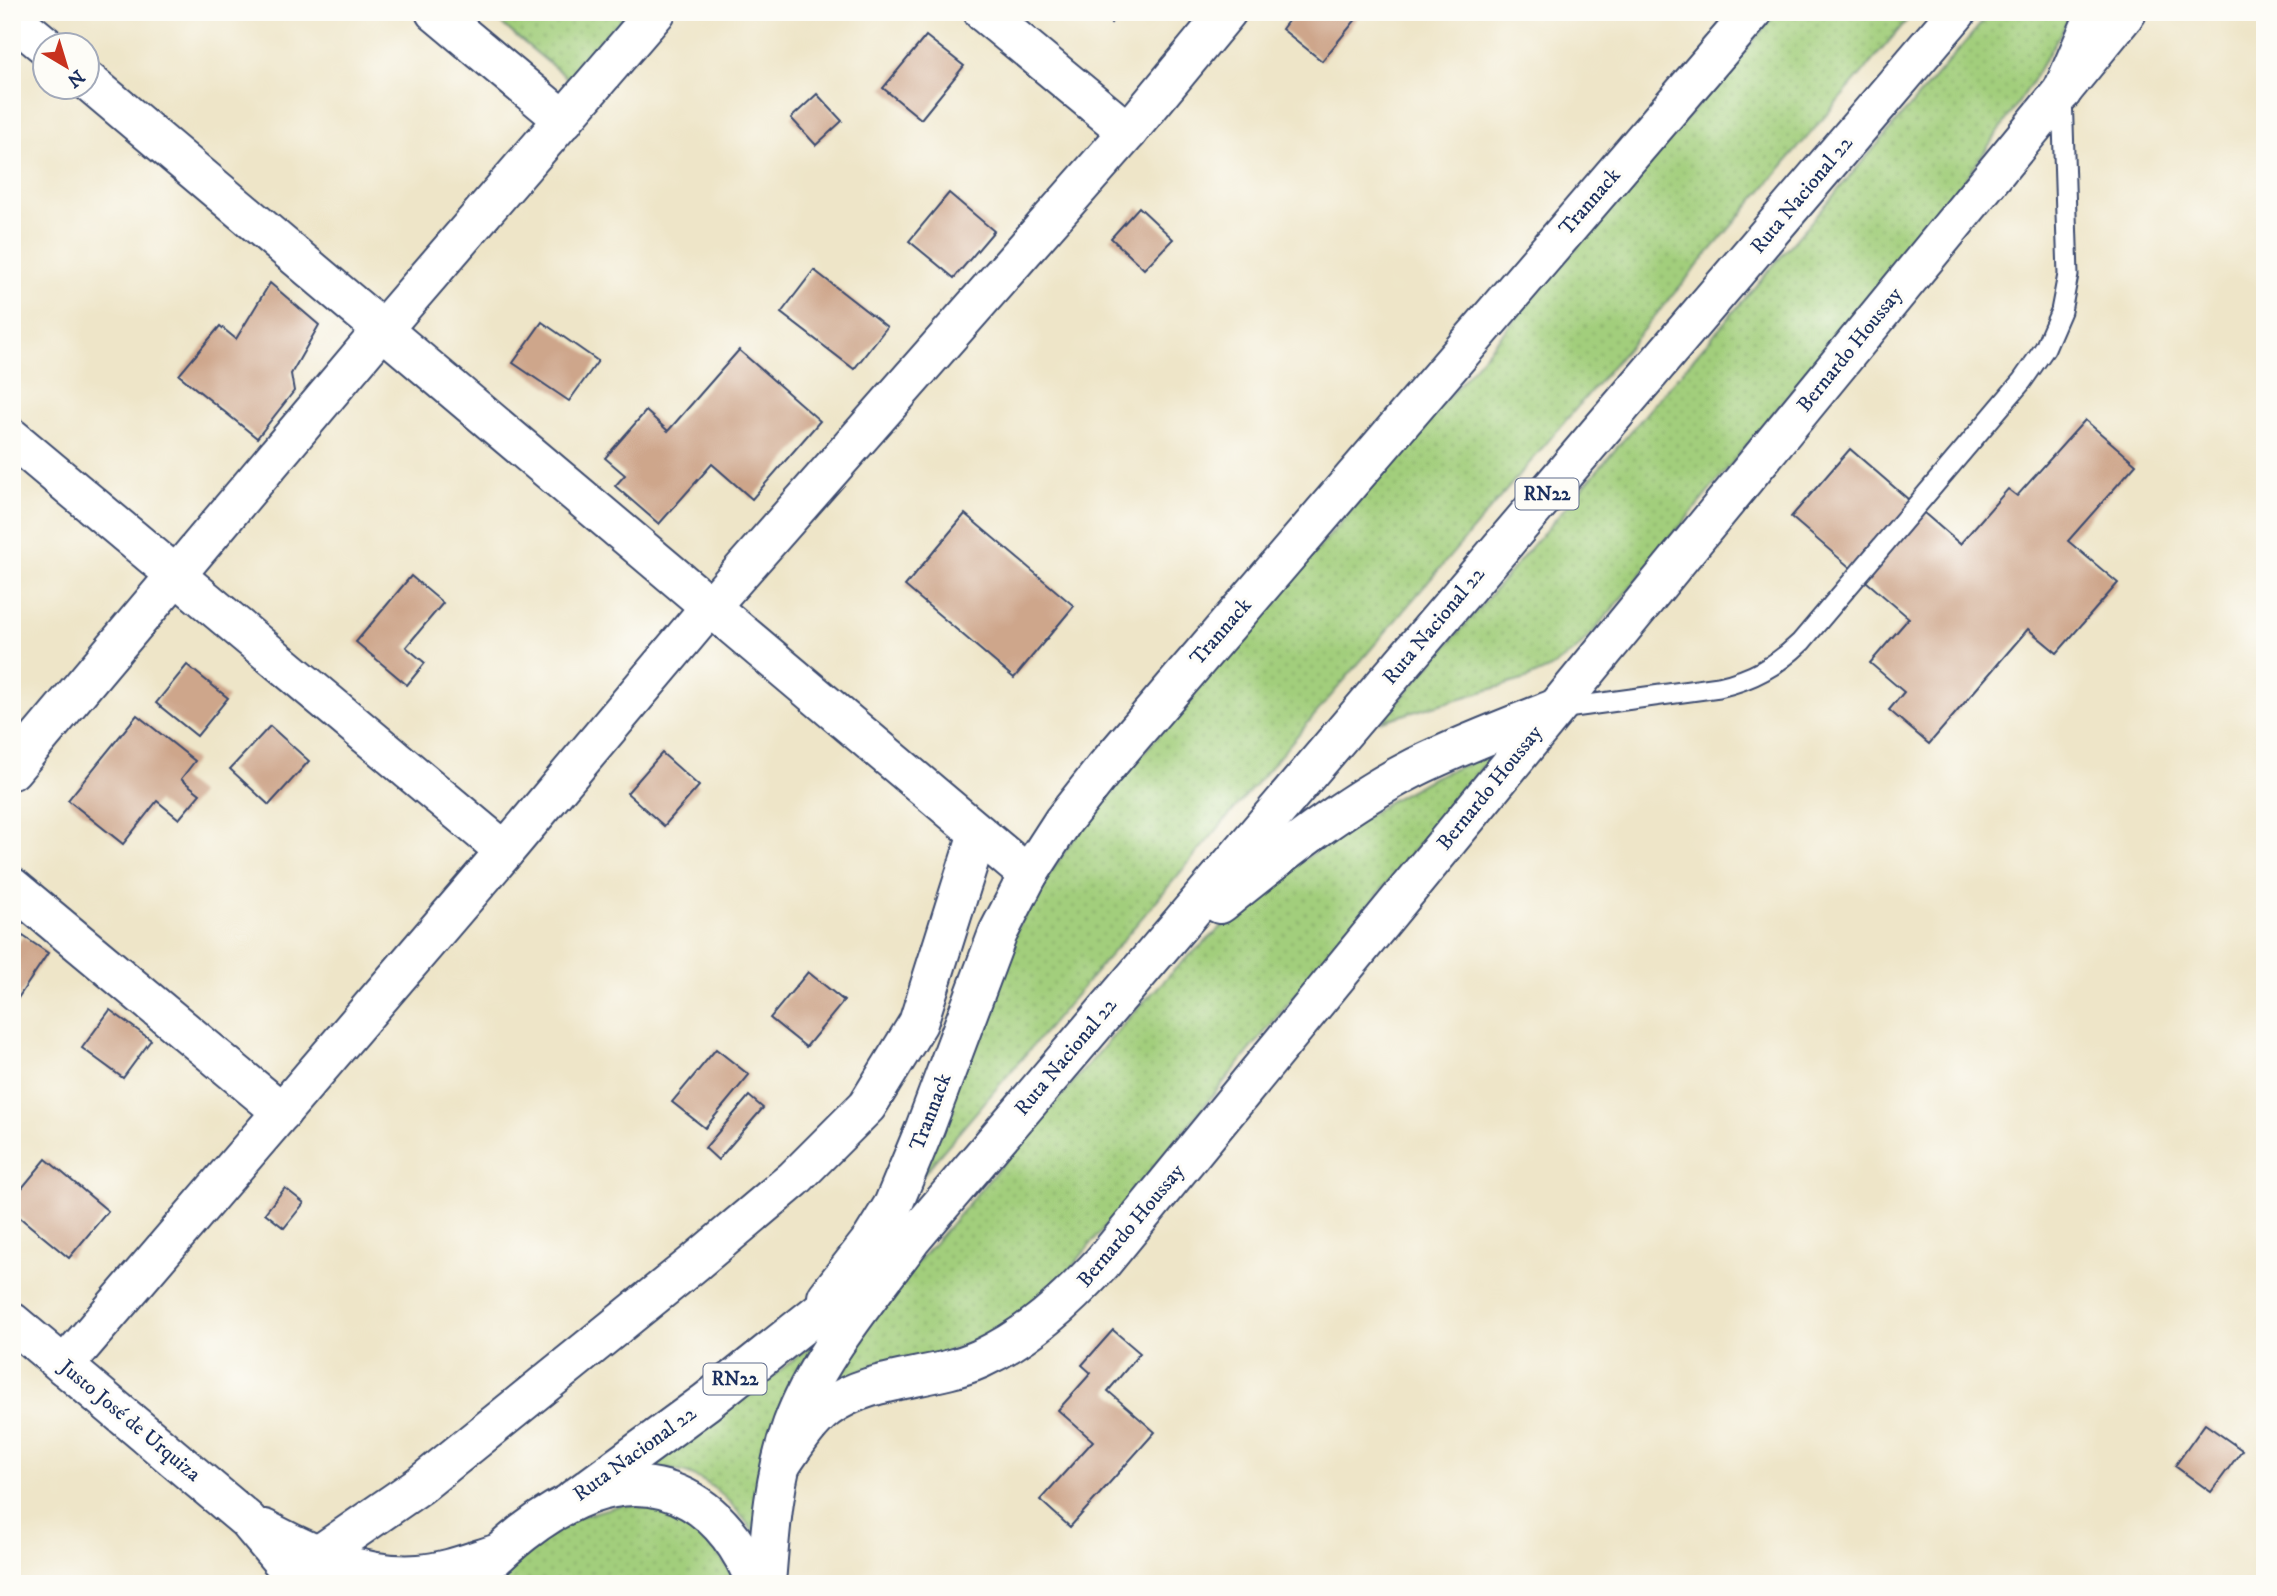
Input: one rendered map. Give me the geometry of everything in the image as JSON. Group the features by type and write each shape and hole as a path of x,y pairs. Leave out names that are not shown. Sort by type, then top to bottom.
{"main road":[{"path":"435,12 564,120"},
{"path":"12,770 382,330 656,12"},
{"path":"983,12 1128,132"},
{"path":"64,1366 505,852 710,607 1128,132 1227,12"},
{"name":"Trannack","path":"804,1324 859,1257 893,1205 925,1128 998,933 1028,875 1063,821 1104,769 1753,12"},
{"name":"Ruta Nacional 22","path":"766,1584 774,1500 792,1425 825,1360 911,1240 1957,12"},
{"path":"2062,92 2096,12"},
{"name":"Bernardo Houssay","path":"782,1464 810,1424 846,1397 869,1388 946,1371 978,1360 1022,1335 1076,1292 2127,12"},
{"path":"12,18 32,34"},
{"path":"102,93 1028,875"},
{"path":"12,438 505,852"},
{"path":"1136,976 1282,854 1348,807 1415,768 1481,737 1554,709"},
{"path":"304,1577 681,1274 794,1179 867,1106 918,1023 978,833"},
{"path":"12,887 282,1112"},
{"name":"Ruta Nacional 22","path":"467,1584 525,1531 665,1433 911,1240"},
{"name":"Justo José de Urquiza","path":"12,1322 247,1520 304,1577 421,1574 499,1553"},
{"name":"Ruta Nacional 22","path":"555,1512 588,1495 620,1488 655,1487 686,1497 708,1512 731,1534 747,1560 756,1584"}],"lane":[{"path":"1554,709 1719,687 1745,681 1784,659 2022,381 2045,348 2061,311 2068,275 2062,92"}],"green space":[{"path":"487,12 628,12 571,81"},
{"path":"1778,12 1914,12 920,1178 1008,945 1042,885 1091,814"},
{"path":"1991,12 2073,12 2027,90 1970,173 1596,629 1576,650 1551,668 1526,679 1382,721"},
{"path":"1493,754 1067,1273 1017,1315 981,1337 919,1360 871,1367 837,1383 855,1346 892,1292 1134,1012 1178,966 1277,878 1388,802 1436,776"},
{"path":"837,1326 760,1541 735,1508 704,1481 678,1471 634,1467 751,1393"},
{"path":"625,1504 662,1512 692,1528 717,1552 737,1584 491,1584 544,1538 578,1517"}],"building":[{"path":"1097,12 1119,12 1111,23"},
{"path":"1295,12 1352,12 1358,17 1322,61 1282,29"},
{"path":"926,36 964,66 921,119 883,88"},
{"path":"817,94 842,121 816,145 791,118"},
{"path":"949,193 994,231 954,278 909,241"},
{"path":"1139,207 1173,239 1144,269 1111,238"},
{"path":"814,270 887,327 854,369 781,313"},
{"path":"270,283 319,325 291,374 294,391 257,438 179,375 220,326 236,339"},
{"path":"542,322 598,361 569,401 513,363"},
{"path":"739,350 820,421 752,499 712,464 659,524 615,486 625,475 605,458 646,411 668,431"},
{"path":"2085,420 2136,464 2068,541 2118,583 2057,653 2028,629 1929,744 1889,710 1904,692 1870,663 1909,618 1791,517 1850,449 1960,544 2008,489 2017,496"},
{"path":"965,514 1074,606 1014,678 905,586"},
{"path":"411,576 443,603 406,647 425,663 407,685 356,642"},
{"path":"187,665 228,698 197,736 156,703"},
{"path":"137,715 195,761 181,779 200,794 179,819 157,801 123,844 68,800"},
{"path":"270,726 309,761 269,805 230,769"},
{"path":"662,753 699,786 664,826 627,793"},
{"path":"23,936 48,953 18,998 12,994 12,951"},
{"path":"808,972 844,1001 806,1047 770,1018"},
{"path":"110,1010 151,1040 123,1078 82,1048"},
{"path":"716,1049 749,1075 705,1128 672,1102"},
{"path":"749,1096 763,1108 718,1160 705,1148"},
{"path":"46,1159 108,1211 69,1258 12,1211 12,1200"},
{"path":"285,1188 304,1203 284,1228 265,1213"},
{"path":"1113,1330 1140,1353 1108,1391 1155,1432 1070,1527 1040,1500 1093,1441 1058,1410 1091,1373 1082,1365"},
{"path":"2205,1424 2242,1450 2211,1492 2175,1466"}]}
